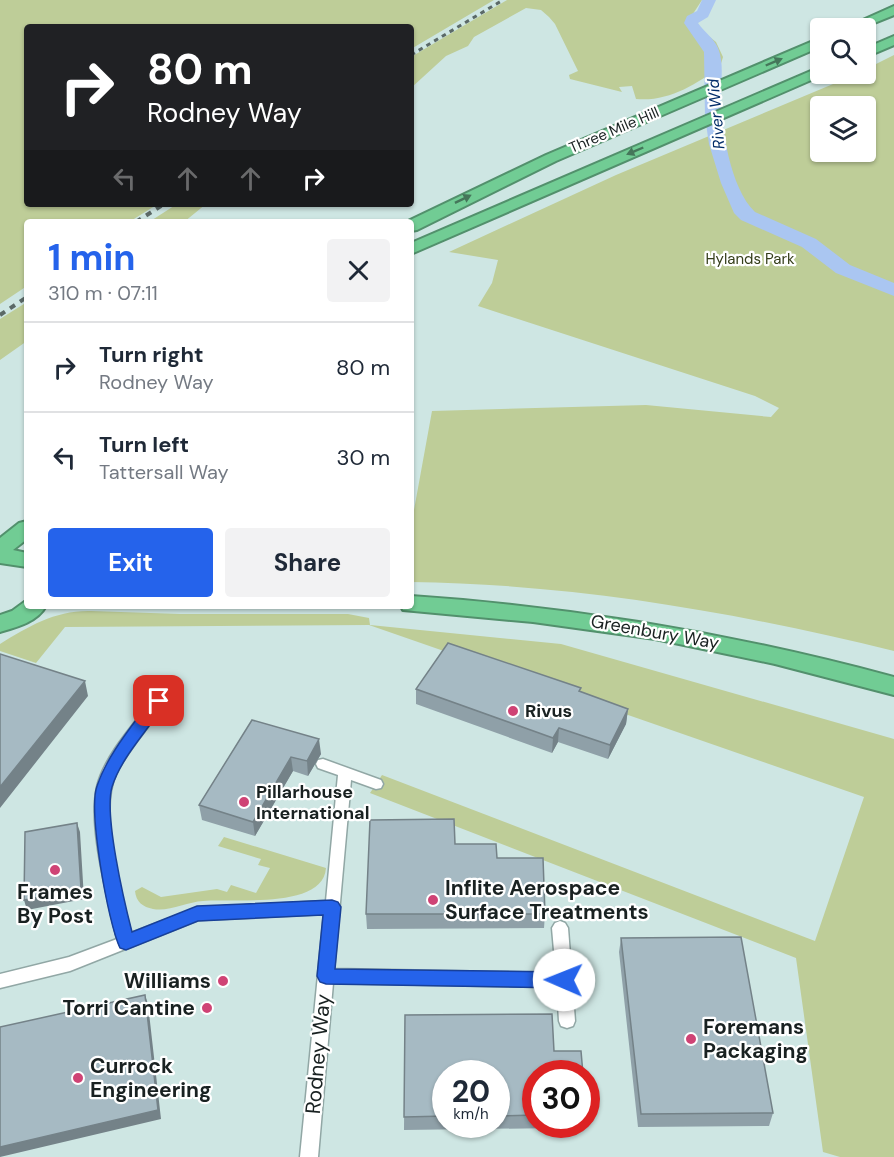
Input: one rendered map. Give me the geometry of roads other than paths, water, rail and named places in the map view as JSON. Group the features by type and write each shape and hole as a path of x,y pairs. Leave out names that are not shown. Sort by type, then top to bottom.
{"highway":[{"path":"875,18 894,10"},
{"path":"876,48 894,40"},
{"name":"Three Mile Hill","path":"414,225 551,158 810,46"},
{"name":"Three Mile Hill","path":"414,248 810,75"},
{"path":"0,549 24,530"},
{"path":"0,556 24,560"},
{"name":"Greenbury Way","path":"414,604 544,614 655,630 767,653 894,686"},
{"path":"0,624 32,609"}],"street":[{"path":"126,943 114,893 102,811 104,787 125,748 159,701"},
{"path":"323,764 376,784"},
{"name":"Rodney Way","path":"309,1157 345,773"},
{"path":"0,981 70,964 197,914 332,907"},
{"path":"560,928 567,1021"},
{"path":"326,976 564,980"}],"waterway":[{"name":"River Wid","path":"709,0 703,14 692,19 691,23 711,48 714,117 718,144 725,171 741,209 748,216 809,243 843,269 894,290"}],"railway":[{"path":"414,53 503,0"},
{"path":"141,219 159,207"},
{"path":"0,315 24,299"}],"place":[{"name":"Rivus","path":"513,711"},
{"name":"Pillarhouse International","path":"244,802"},
{"name":"Frames By Post","path":"55,870"},
{"name":"Inflite Aerospace Surface Treatments","path":"433,900"},
{"name":"Williams","path":"223,981"},
{"name":"Torri Cantine","path":"207,1008"},
{"name":"Foremans Packaging","path":"691,1039"},
{"name":"Currock Engineering","path":"78,1078"}],"park label":[{"name":"Hylands Park","path":"750,259"}]}
